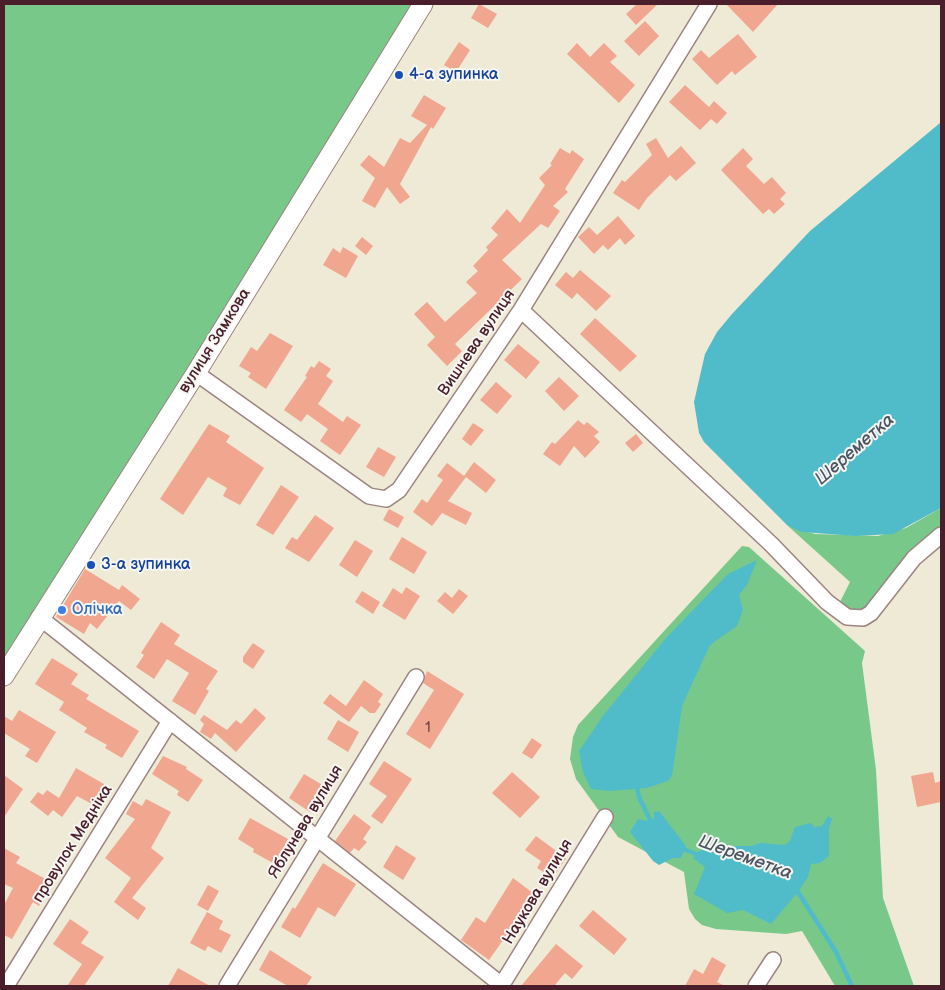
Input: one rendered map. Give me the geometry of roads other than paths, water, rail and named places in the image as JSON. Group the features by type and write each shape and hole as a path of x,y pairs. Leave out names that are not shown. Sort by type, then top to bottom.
{"street":[{"name":"вулиця Замкова","path":"4,676 39,617 196,373 424,4"},
{"name":"Вишнева вулиця","path":"196,373 369,496 386,499 399,490 520,310 709,4"},
{"path":"520,310 770,544 827,602 847,618 863,618 871,613 914,558 941,535"},
{"path":"39,617 502,986"},
{"name":"Яблунева вулиця","path":"228,986 316,838 416,677"},
{"name":"провулок Медніка","path":"6,986 170,721"},
{"name":"Наукова вулиця","path":"502,986 605,817"},
{"path":"756,986 773,960"}],"water":[{"path":"941,115 941,508 893,534 856,536 802,532 788,526 704,442 699,433 694,402 705,354 717,332 732,314 810,231 940,123"},
{"path":"757,560 747,585 739,595 743,610 737,626 710,645 682,706 672,776 668,781 647,788 610,791 591,789 583,772 579,751 603,716 665,639 728,574"},
{"path":"659,811 686,846 681,858 673,858 659,865 653,861 630,832 638,819 649,821 654,818 654,812"},
{"path":"828,816 832,819 829,828 829,856 820,863 811,864 808,877 798,892 771,924 743,910 727,913 694,894 705,867 693,858 699,851 716,846 752,846 760,843 785,845 790,841 795,827 811,823 814,827 822,826"}],"waterway":[{"name":"Шереметка","path":"636,783 639,797 652,824"},
{"name":"Шереметка","path":"681,848 701,856"},
{"name":"Шереметка","path":"793,890 798,892 836,952 852,986"}],"place":[{"name":"4-а зупинка","path":"399,75"},
{"name":"3-а зупинка","path":"91,565"},
{"name":"Олічка","path":"62,610"}]}
